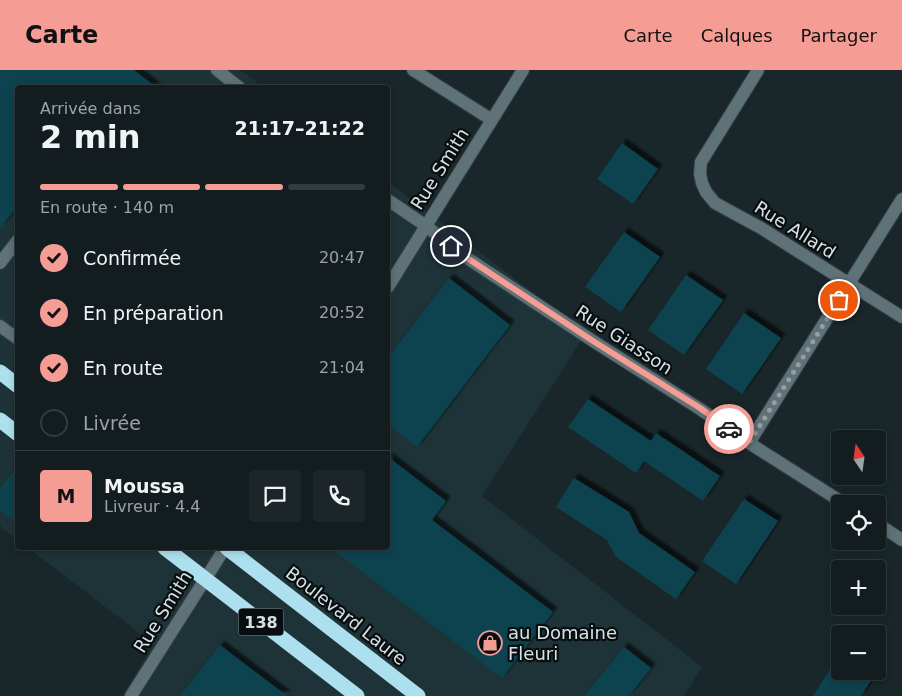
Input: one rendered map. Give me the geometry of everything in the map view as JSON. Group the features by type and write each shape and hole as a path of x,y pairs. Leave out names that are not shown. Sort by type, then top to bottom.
{"highway":[{"path":"0,372 15,384"},
{"path":"0,420 15,432"},
{"name":"138","path":"168,550 357,696"},
{"name":"Boulevard Laure","path":"229,550 418,696"}],"street":[{"path":"217,70 236,85"},
{"path":"413,70 492,120"},
{"name":"Rue Smith","path":"390,284 523,70"},
{"name":"Rue Allard","path":"758,70 701,162 700,174 706,192 715,202 761,228 902,317"},
{"path":"749,443 902,199"},
{"name":"Rue Giasson","path":"390,201 426,226 464,256 831,495"},
{"path":"0,263 15,244"},
{"path":"0,326 15,337"},
{"path":"886,529 902,540"},
{"name":"Rue Smith","path":"131,696 225,550"}],"shaded area":[{"path":"0,70 240,70 260,85 15,85 15,538 0,526"},
{"path":"390,184 586,333 482,496 702,667 684,696 122,696 154,644 31,550 390,550"}],"building":[{"path":"0,70 134,70 153,85 15,85 15,210 0,228"},
{"path":"622,143 658,169 633,204 597,179"},
{"path":"624,232 660,257 621,312 585,287"},
{"path":"686,275 723,300 684,355 648,330"},
{"path":"449,278 510,325 417,447 390,426 390,355"},
{"path":"744,313 781,338 742,394 706,369"},
{"path":"588,399 651,441 656,433 720,476 703,501 644,461 636,473 568,427"},
{"path":"390,459 446,501 432,520 553,612 502,678 334,550 390,550"},
{"path":"15,470 15,522 0,510 0,488"},
{"path":"574,478 629,512 639,533 695,572 676,599 616,557 607,540 556,507"},
{"path":"744,499 778,521 736,584 702,561"},
{"path":"220,645 287,696 180,696"},
{"path":"624,647 651,668 629,696 584,696"},
{"path":"831,667 831,680 871,680 861,696 813,696"}],"way so far":[{"path":"729,429 749,443 839,300"}],"place":[{"name":"au Domaine Fleuri","path":"490,643"}],"route":[{"path":"451,246 608,351 700,408 729,429"}]}
